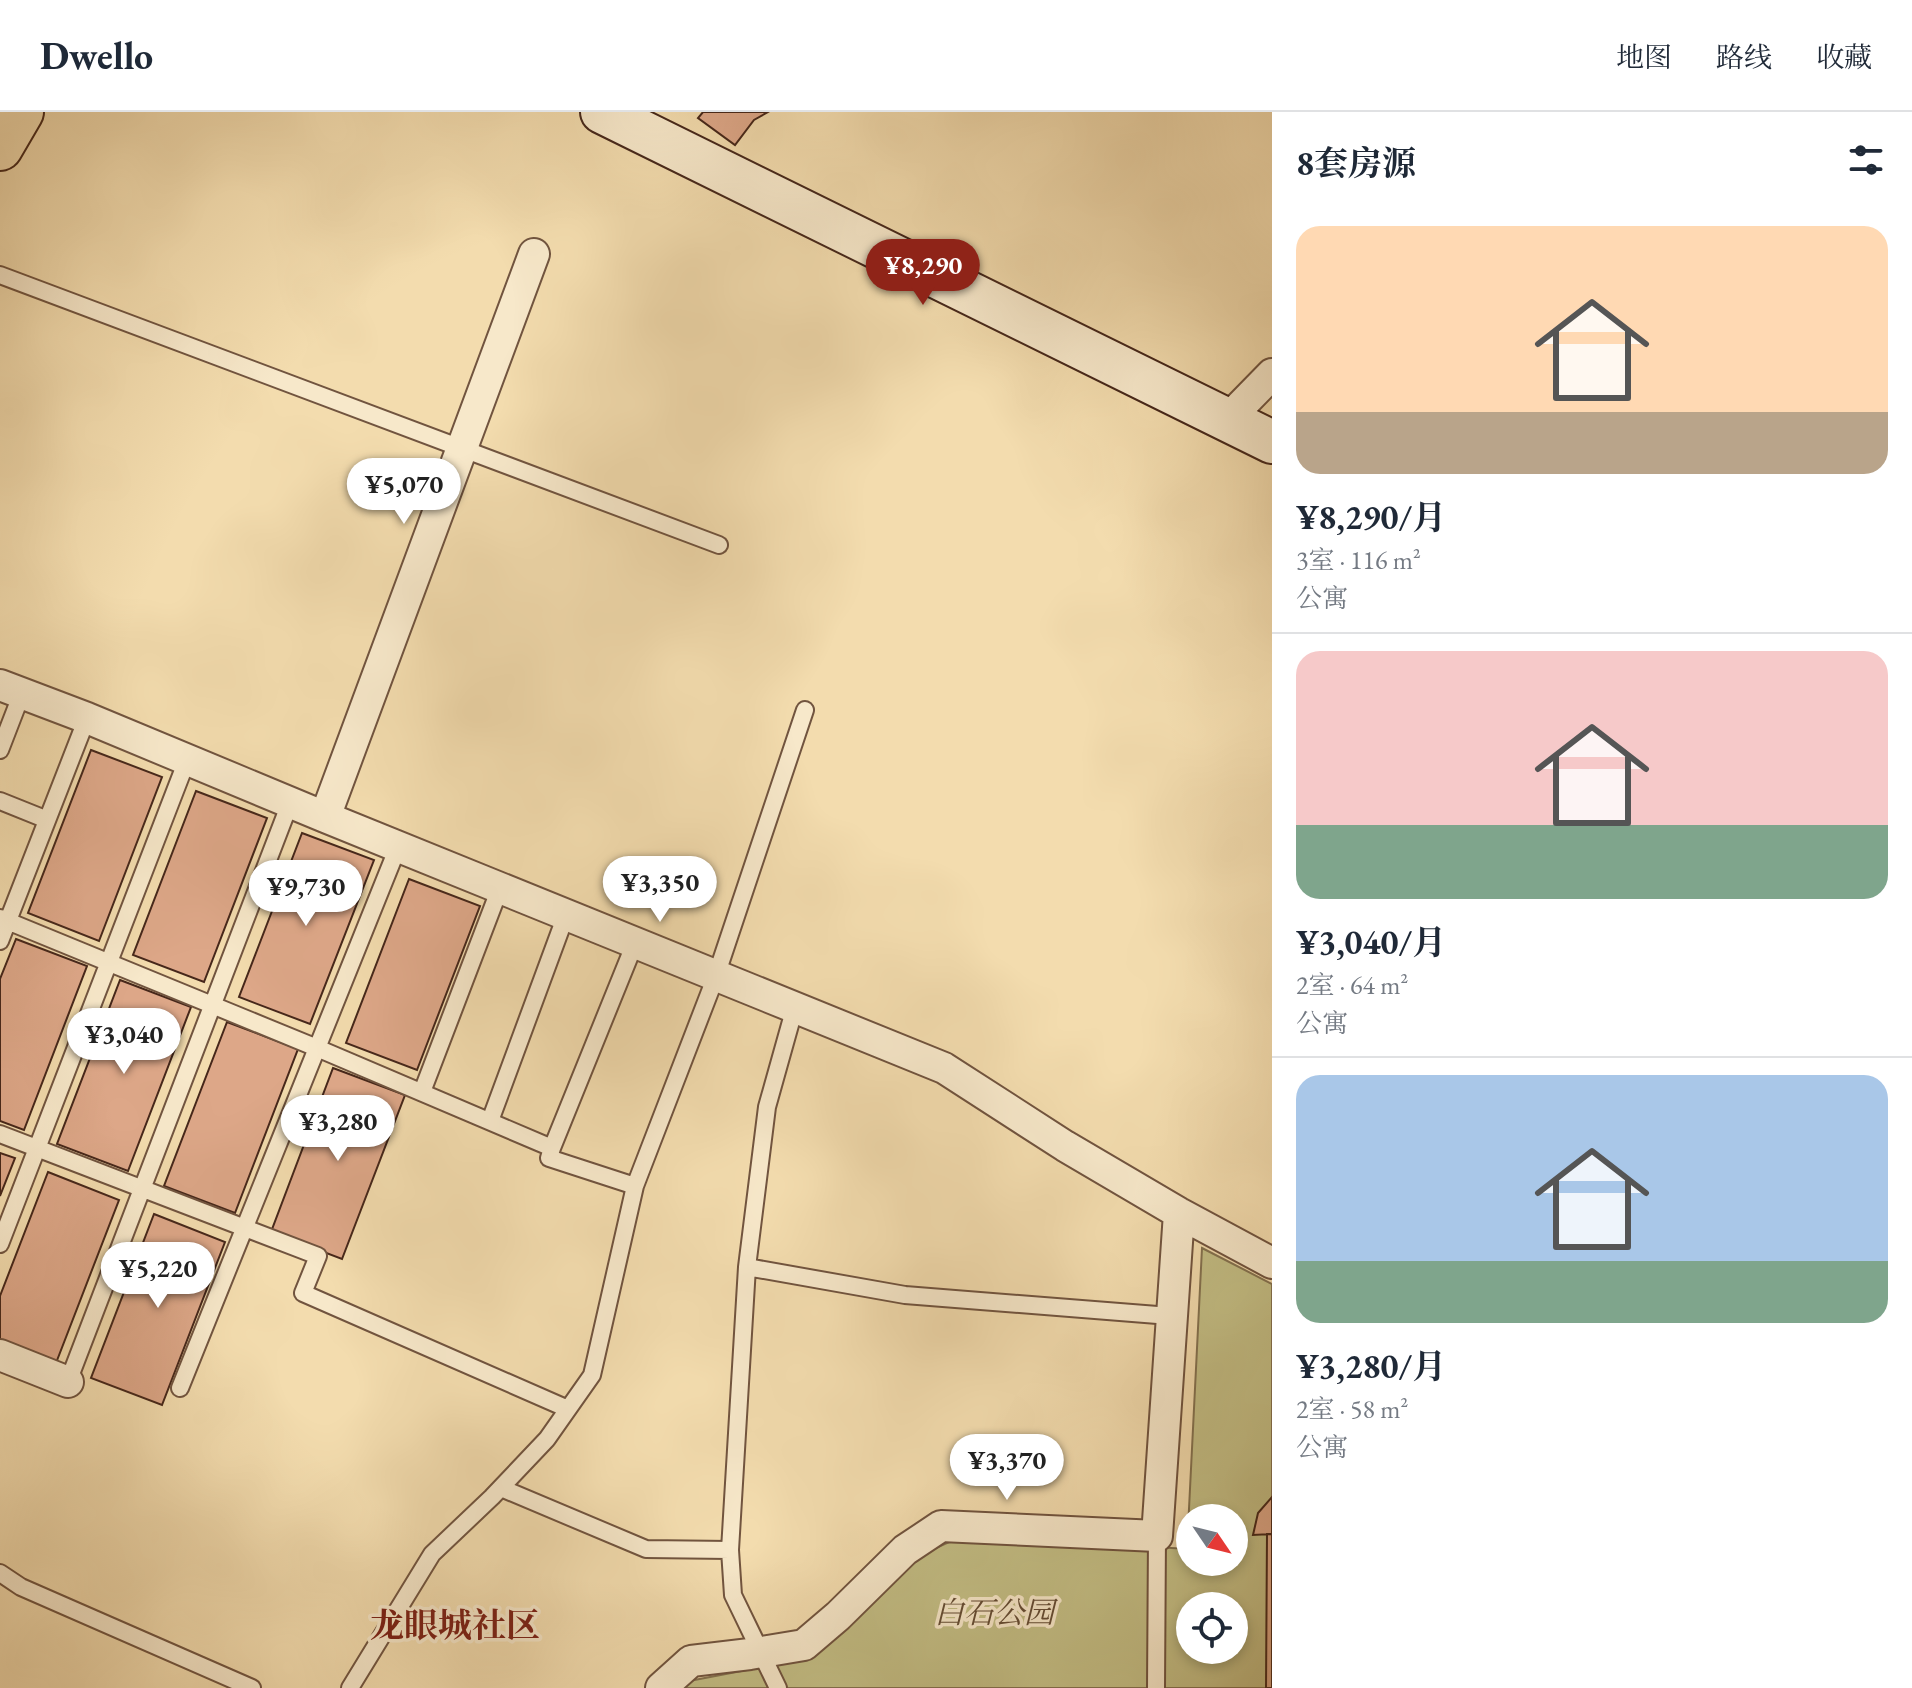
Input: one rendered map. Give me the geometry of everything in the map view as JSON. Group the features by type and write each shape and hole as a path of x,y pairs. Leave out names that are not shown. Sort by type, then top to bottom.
{"main road":[{"path":"0,148 21,112"},
{"path":"602,112 1272,442"}],"street":[{"path":"325,817 534,254"},
{"path":"1227,420 1272,374"},
{"path":"11,689 944,1068 1065,1146 1272,1263"},
{"path":"661,1688 691,1661 804,1645 905,1550 941,1526 1157,1536 1179,1213"},
{"path":"0,1355 68,1382"}],"lane":[{"path":"0,275 719,545"},
{"path":"0,750 11,689"},
{"path":"350,1688 432,1554 547,1439 592,1375 635,1186 716,976 805,710"},
{"path":"0,941 4,919 87,718"},
{"path":"0,1244 187,760"},
{"path":"0,801 45,819"},
{"path":"68,1382 290,803"},
{"path":"180,1388 398,847"},
{"path":"422,1092 500,888"},
{"path":"490,1121 566,915"},
{"path":"4,919 552,1148"},
{"path":"635,943 549,1158 635,1186"},
{"path":"778,1688 733,1595 730,1550 747,1267 767,1107 795,1007"},
{"path":"0,1134 318,1256 303,1293 568,1409"},
{"path":"747,1267 905,1295 1170,1316"},
{"path":"501,1488 646,1549 730,1550"},
{"path":"1156,1688 1157,1536"},
{"path":"0,1573 21,1587 252,1688"}],"green space":[{"name":"白石公园","path":"1202,1248 1272,1284 1272,1688 680,1688 684,1682 810,1658 893,1568 964,1535 1176,1548 1176,1576 1248,1576 1248,1504 1189,1504"}],"building":[{"path":"703,112 768,112 754,120 735,145 698,118"},
{"path":"91,750 162,777 99,941 28,913"},
{"path":"196,791 267,818 204,982 133,955"},
{"path":"302,833 374,860 310,1024 239,997"},
{"path":"409,879 480,906 417,1070 346,1043"},
{"path":"16,939 87,966 24,1130 0,1121 0,979"},
{"path":"120,980 191,1007 128,1171 57,1144"},
{"path":"227,1022 298,1049 235,1213 164,1186"},
{"path":"333,1068 405,1095 342,1259 271,1232"},
{"path":"0,1153 15,1158 0,1196"},
{"path":"48,1172 119,1200 56,1363 0,1342 0,1296"},
{"path":"154,1214 225,1242 162,1405 91,1378"},
{"path":"1272,1497 1272,1534 1253,1535 1258,1513"},
{"path":"1267,1534 1272,1534 1272,1688 1266,1688"}],"district":[{"name":"龙眼城社区","path":"455,1625"}]}
